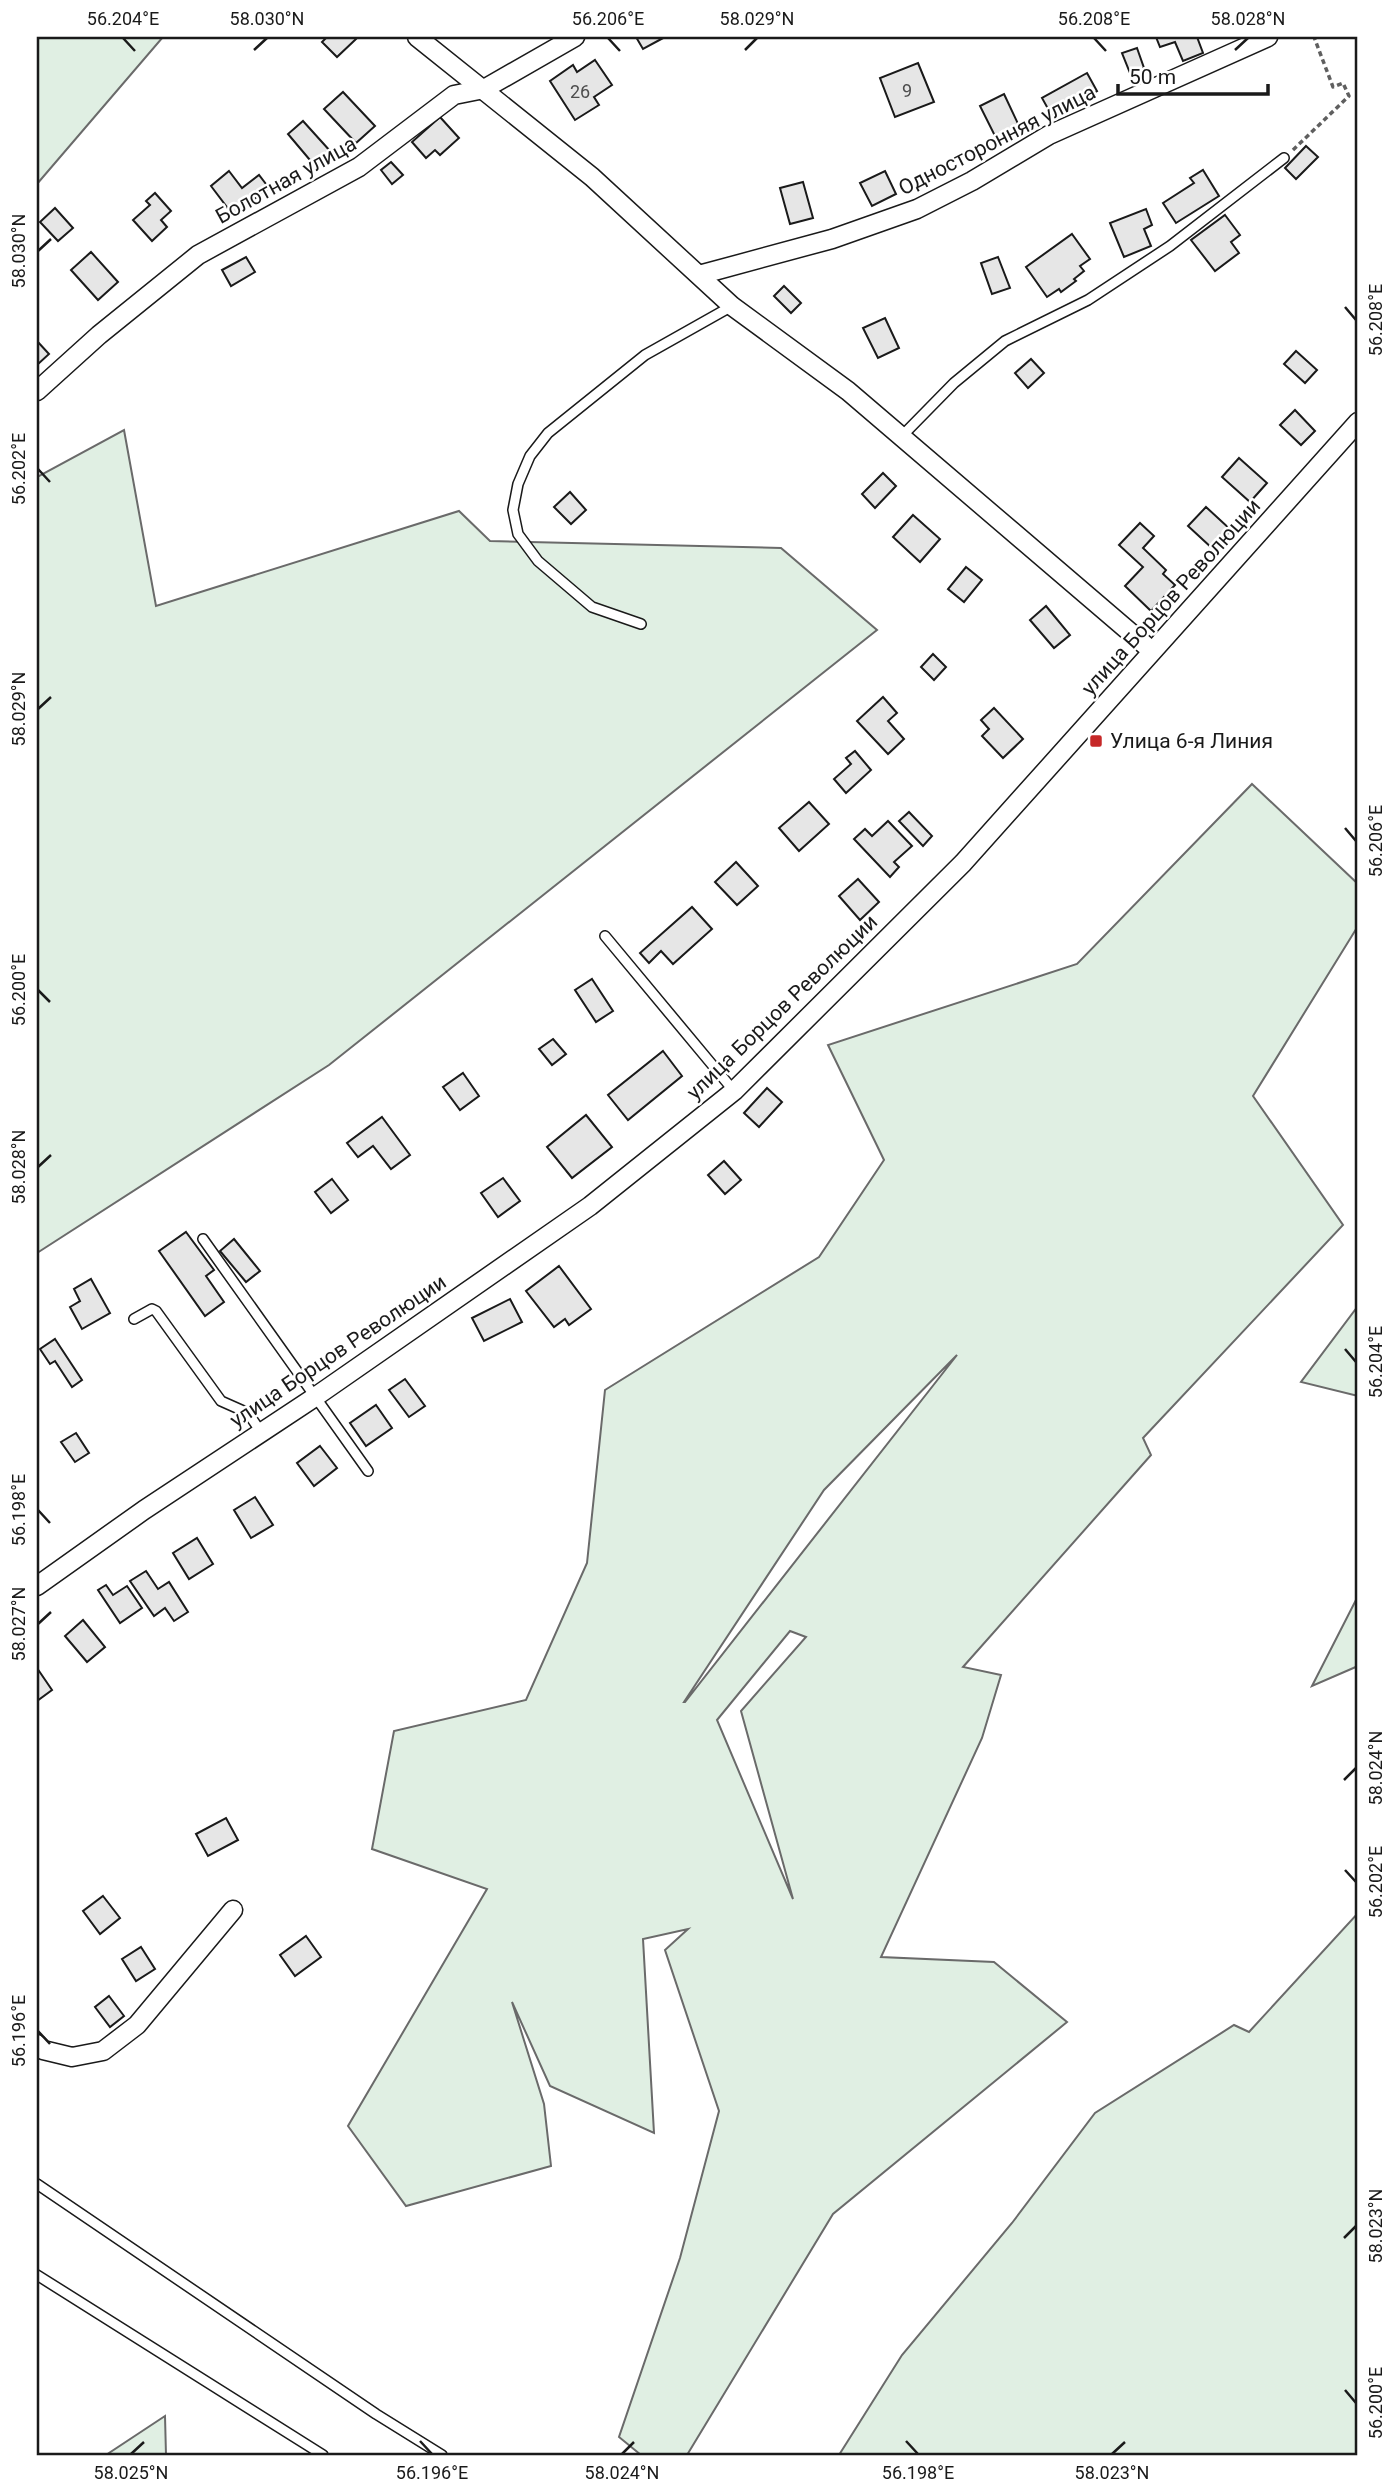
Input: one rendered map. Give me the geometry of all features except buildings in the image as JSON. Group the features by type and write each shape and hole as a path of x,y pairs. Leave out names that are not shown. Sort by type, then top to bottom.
{"street":[{"path":"416,37 592,177 732,306 848,391 1152,651"},
{"name":"Болотная улица","path":"37,391 99,335 198,255 359,167 454,95 484,89 575,37"},
{"name":"Односторонняя улица","path":"699,275 831,239 917,209 972,181 1049,135 1268,37"},
{"name":"улица Борцов Революции","path":"37,1586 590,1206 733,1091 963,863 1358,422"},
{"path":"37,2044 43,2050 72,2057 103,2052 137,2025 233,1910"}],"lane":[{"path":"901,437 954,383 1005,341 1088,300 1170,246 1284,158"},
{"path":"642,624 592,607 538,561 518,534 513,510 518,484 530,456 548,433 645,355 732,306"},
{"path":"605,936 733,1091"},
{"path":"203,1239 368,1471"},
{"path":"134,1319 152,1309 156,1311 221,1401 248,1413 261,1432"},
{"path":"37,2184 376,2414 442,2455"},
{"path":"37,2275 323,2455"}],"path":[{"path":"1284,158 1349,96 1343,83 1333,87 1314,37"}],"green space":[{"path":"37,37 163,37 37,184"},
{"path":"124,430 156,606 459,511 490,541 781,548 877,630 329,1065 37,1253 37,477"},
{"path":"1252,784 1358,884 1358,926 1253,1096 1343,1225 1143,1438 1151,1455 963,1667 1001,1675 982,1738 881,1957 994,1962 1067,2022 833,2214 687,2455 641,2455 619,2437 680,2258 719,2111 665,1950 688,1929 643,1939 654,2133 550,2086 512,2002 544,2104 551,2166 406,2206 348,2126 487,1889 372,1849 394,1731 526,1700 587,1563 605,1390 819,1257 884,1160 828,1045 1077,964","holes":["957,1355 685,1702 684,1702 824,1490","790,1631 806,1637 741,1711 793,1899 717,1720"]},
{"path":"1358,1306 1358,1396 1301,1382"},
{"path":"1358,1596 1358,1666 1312,1686"},
{"path":"1358,1913 1358,2455 839,2455 902,2355 1012,2223 1095,2113 1234,2025 1249,2032"},
{"path":"165,2416 166,2455 106,2455"}],"place":[{"name":"Улица 6-я Линия","path":"1096,741"}]}
